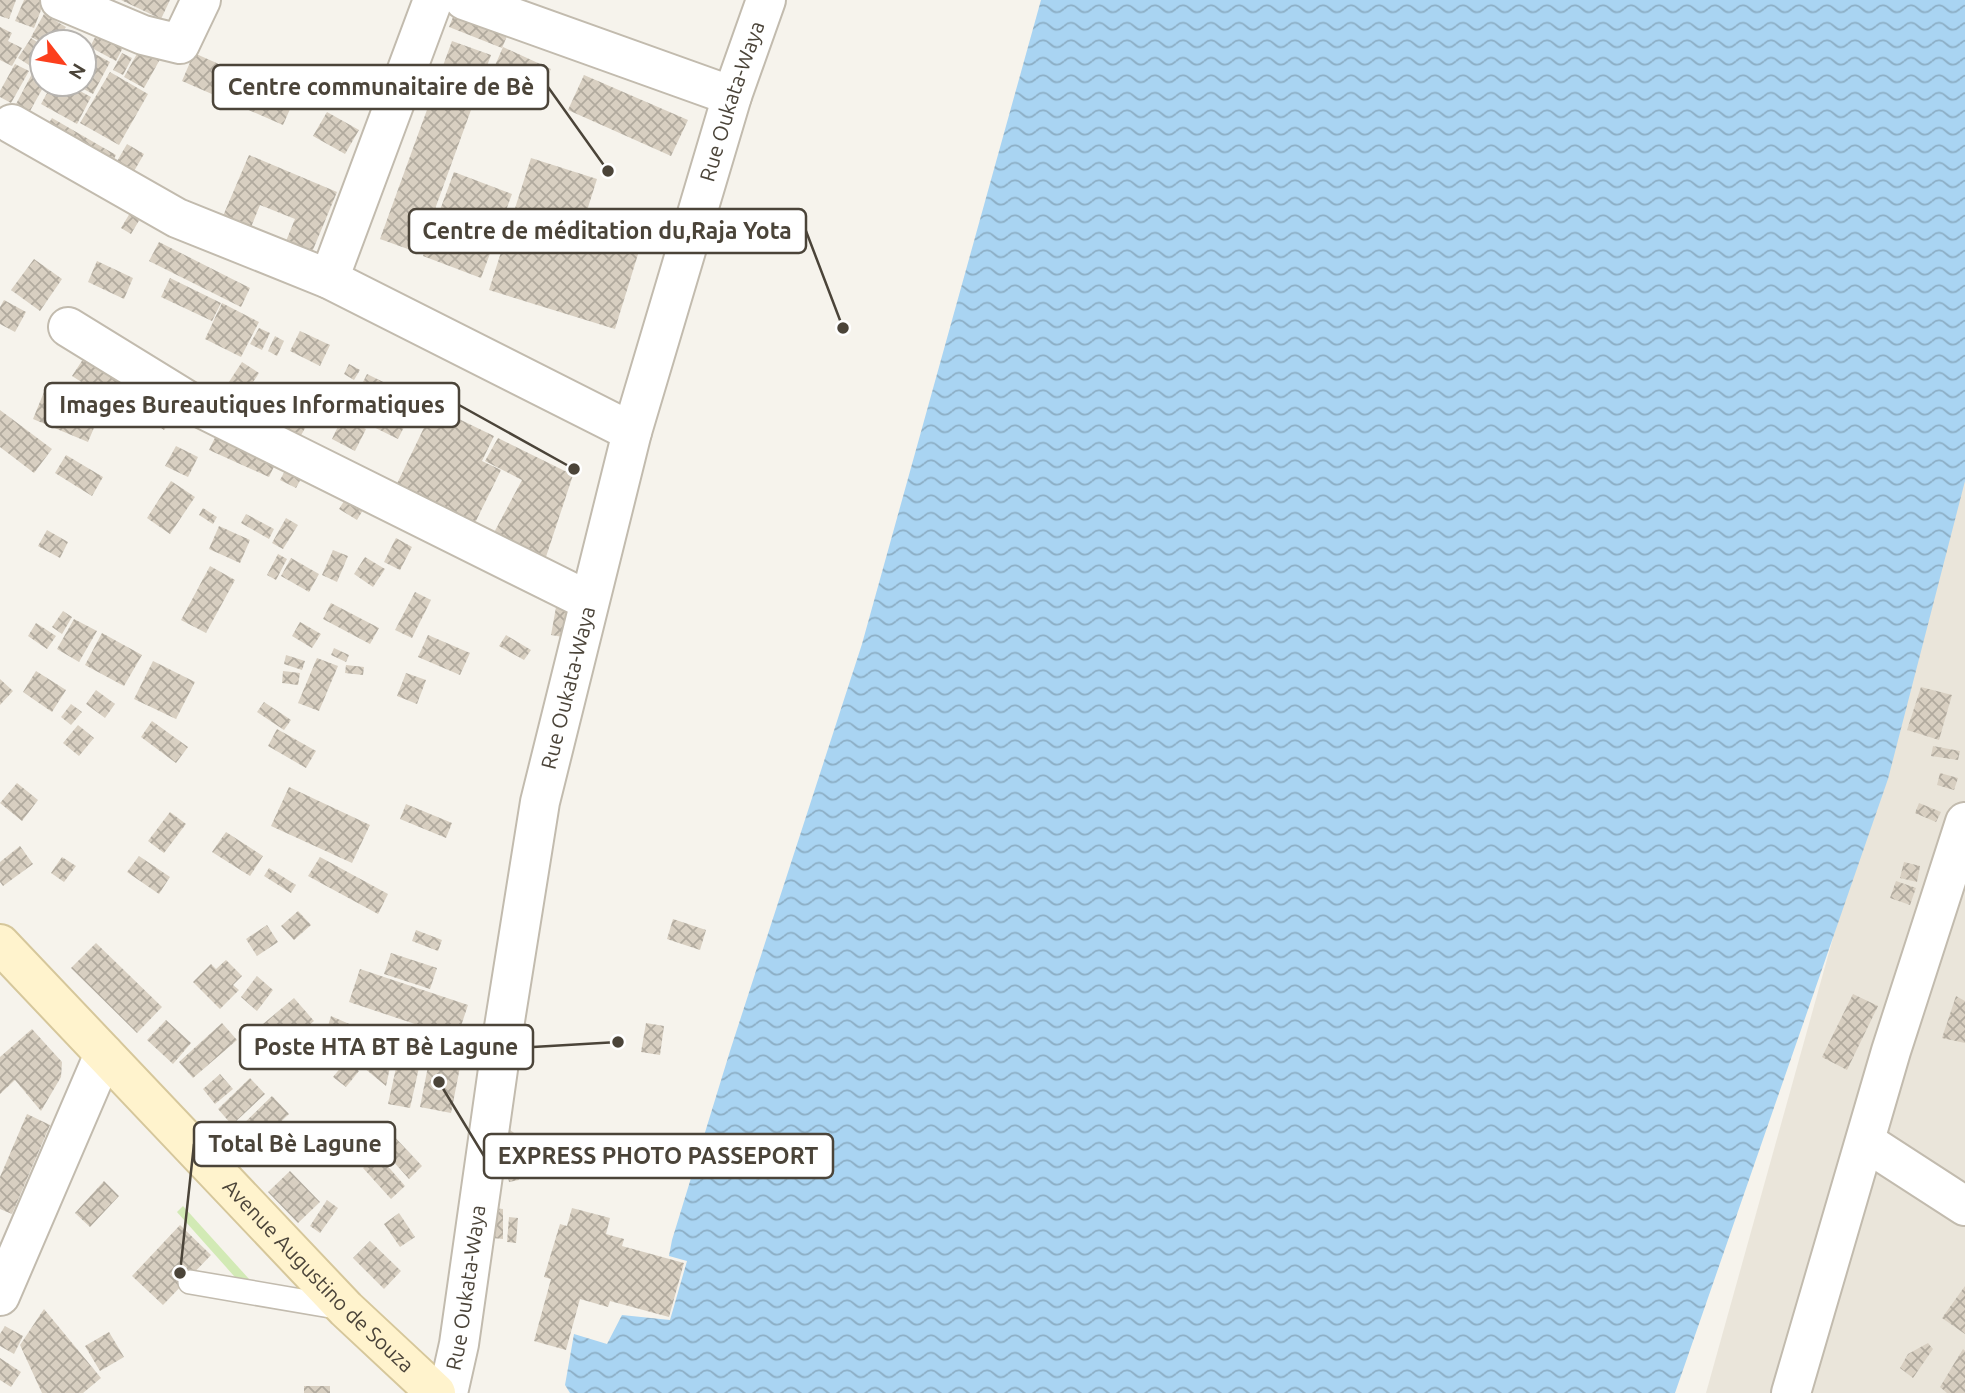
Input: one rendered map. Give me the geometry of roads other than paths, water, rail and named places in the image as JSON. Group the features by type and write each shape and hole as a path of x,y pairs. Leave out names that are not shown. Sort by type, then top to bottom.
{"main road":[{"name":"Avenue Augustino de Souza","path":"0,944 346,1309 436,1393"}],"street":[{"path":"60,0 143,34 180,44 201,0"},
{"path":"329,279 433,0"},
{"path":"464,0 732,96"},
{"name":"Rue Oukata-Waya","path":"448,1393 459,1344 504,1027 540,802 632,432 732,96 766,0"},
{"path":"12,124 177,218 329,279 632,432"},
{"path":"68,327 193,404 589,601"},
{"path":"1791,1393 1899,1026 1965,822"},
{"path":"0,1296 104,1054"},
{"path":"1866,1142 1965,1206"}],"lane":[{"path":"190,1282 346,1309"}],"water":[{"path":"1041,0 1965,0 1965,481 1888,779 1675,1393 570,1393 565,1385 574,1334 607,1344 622,1315 670,1320 687,1261 669,1256 672,1240 730,1051 862,644"}],"place":[{"name":"Centre communaitaire de Bè","path":"608,171"},
{"name":"Centre de méditation du,Raja Yota","path":"843,328"},
{"name":"Images Bureautiques Informatiques","path":"574,469"},
{"name":"Poste HTA BT Bè Lagune","path":"618,1042"},
{"name":"EXPRESS PHOTO PASSEPORT","path":"439,1082"},
{"name":"Total Bè Lagune","path":"180,1273"}]}
